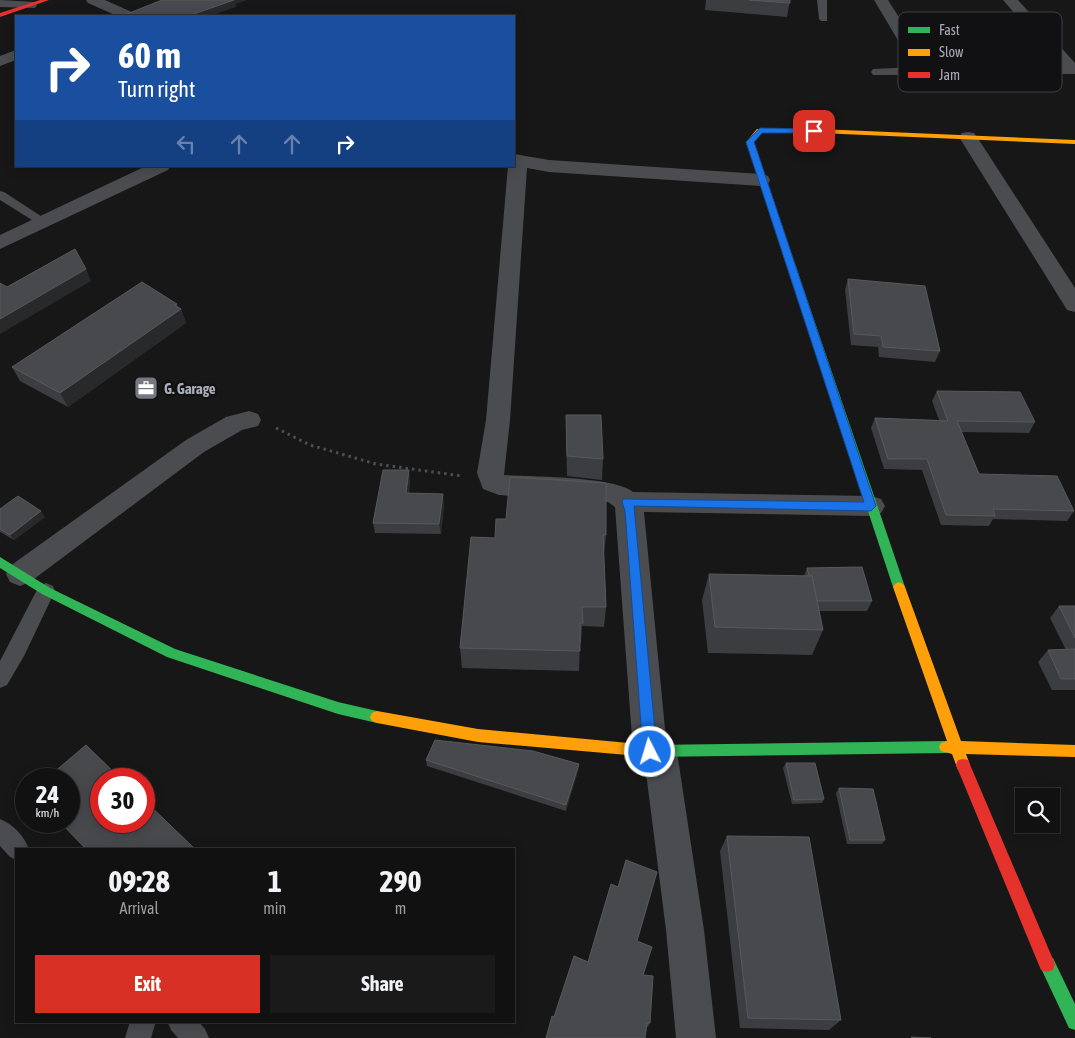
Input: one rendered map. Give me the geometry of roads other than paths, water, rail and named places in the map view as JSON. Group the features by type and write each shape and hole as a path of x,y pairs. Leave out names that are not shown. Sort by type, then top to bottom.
{"main road":[{"path":"0,15 46,0"},
{"path":"1075,142 795,130 760,131 750,142 761,180 871,506 956,747 1034,936 1075,1022"},
{"path":"6,567 46,591 171,653 338,708 412,726 490,737 655,752 956,747 1075,751"}],"street":[{"path":"93,0 123,15"},
{"path":"882,0 898,26"},
{"path":"1010,0 1021,12"},
{"path":"0,3 30,5"},
{"path":"0,60 15,55"},
{"path":"1062,56 1074,69"},
{"path":"879,72 898,72"},
{"path":"968,137 1075,305"},
{"path":"696,1038 685,930 655,752 630,511 627,502 619,494 608,492 499,485 492,482 490,473 498,420 516,161 578,168 761,180"},
{"path":"0,243 159,167"},
{"path":"6,567 195,446 235,423 249,420"},
{"path":"627,502 871,506"}],"lane":[{"path":"822,0 824,18"},
{"path":"0,195 44,222"},
{"path":"0,679 17,650 46,591"},
{"path":"0,830 17,848"},
{"path":"138,1038 142,1023"},
{"path":"182,1023 196,1038"}],"place":[{"name":"G. Garage","path":"146,388"}]}
